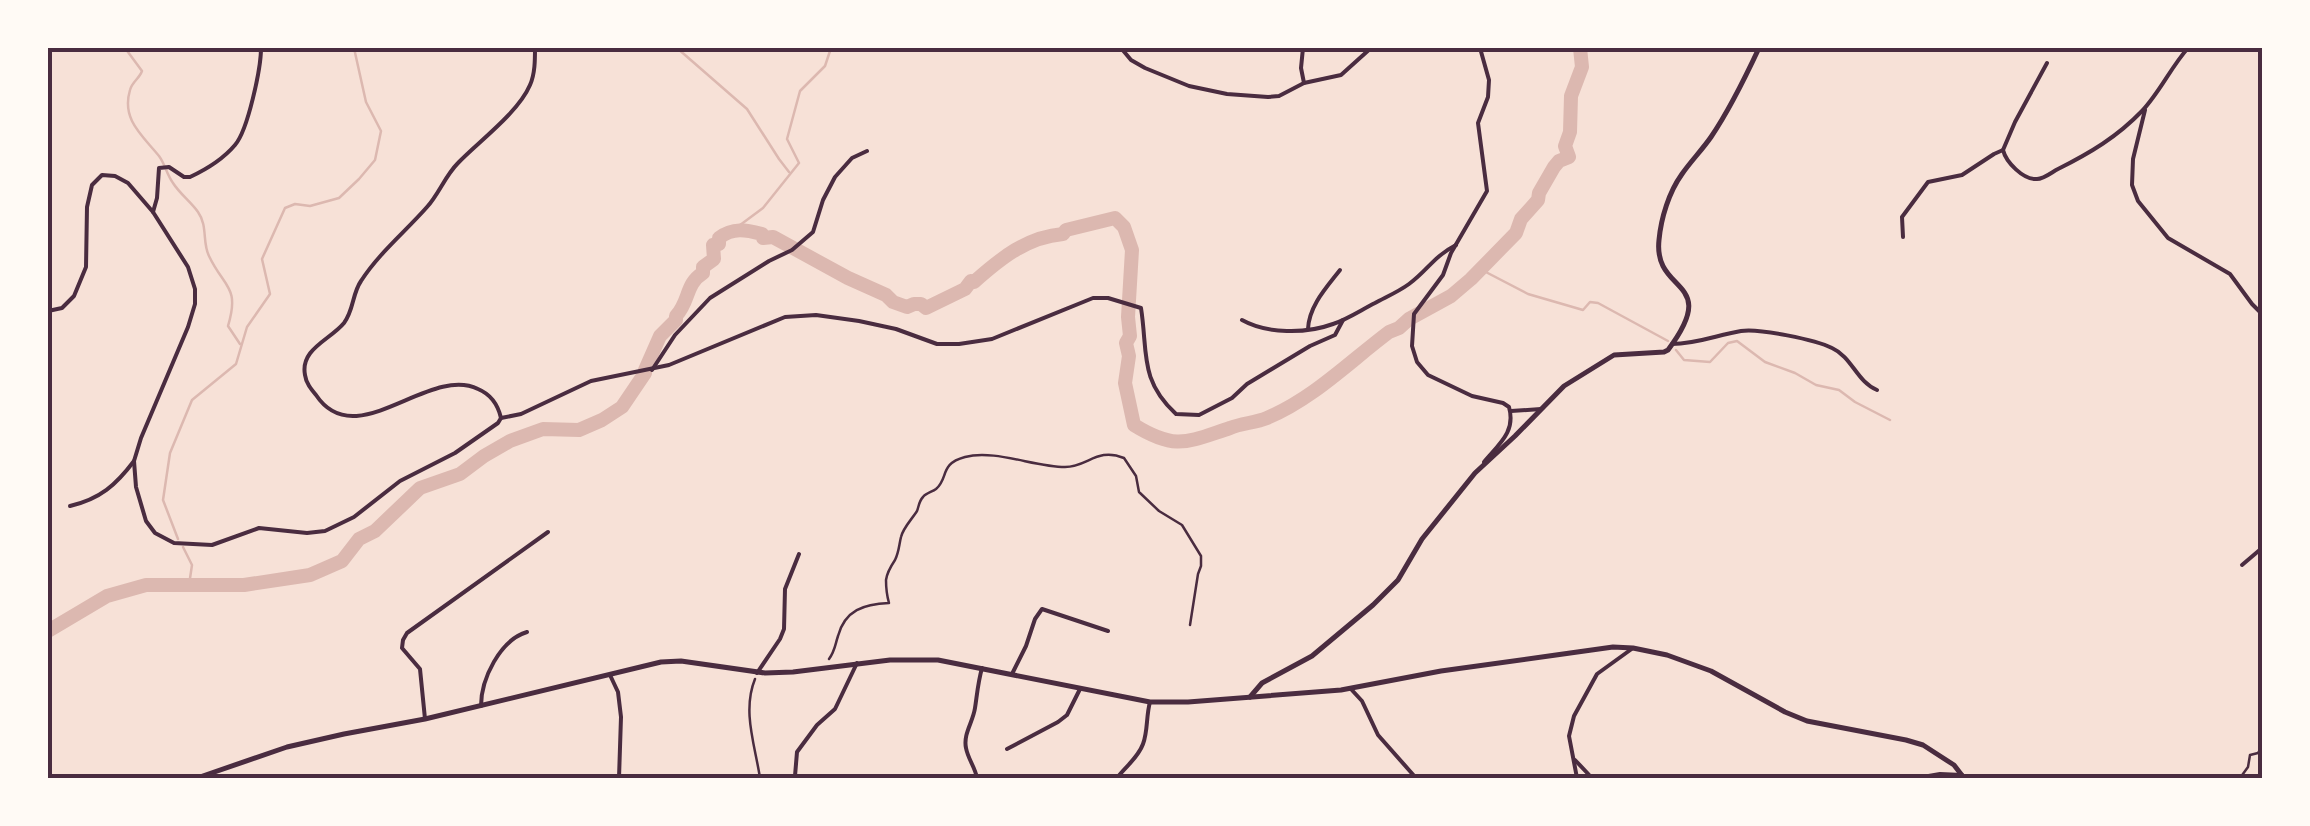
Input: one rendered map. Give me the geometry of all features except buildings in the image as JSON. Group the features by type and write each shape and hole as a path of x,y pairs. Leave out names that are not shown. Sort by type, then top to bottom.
{"street":[{"path":"153,212 159,168 169,167 190,177 238,143 259,74 261,48"},
{"path":"48,311 62,308 80,287 87,260 92,185 108,174 120,178 140,194 188,267 196,298 188,328 140,438 134,462 136,487 151,529 167,541 212,545 259,528 314,533 354,517 400,481 455,453 498,423 499,409 488,395 465,385 429,390 369,414 340,413 324,407 306,381 307,356 343,324 352,310 360,281 383,252 423,212 452,169 529,88 535,48"},
{"path":"1120,48 1145,68 1200,89 1268,97 1341,74 1371,48"},
{"path":"1303,48 1304,83"},
{"path":"1480,48 1490,89 1478,130 1487,191 1436,288 1413,316 1412,346 1423,370 1456,389 1503,404 1511,412"},
{"path":"1475,472 1577,376 1614,354 1664,352 1672,344 1690,308 1687,296 1660,257 1658,241 1668,203 1680,177 1728,110 1760,48"},
{"path":"2047,63 2003,150 2015,168 2038,179 2098,149 2145,109 2188,48"},
{"path":"2145,109 2133,159 2132,186 2138,200 2168,238 2230,274 2262,314"},
{"path":"1902,237 1902,218 1925,184 1962,176 2003,150"},
{"path":"652,370 675,335 710,298 794,248 813,232 835,177 852,158 867,151"},
{"path":"1242,320 1279,331 1308,330 1344,320 1396,293 1424,272 1438,254 1456,245"},
{"path":"1308,330 1315,304 1340,270"},
{"path":"501,418 521,414 591,382 669,365 785,316 858,321 937,344 959,344 992,340 1093,298 1108,298 1141,308 1150,380 1161,400 1176,414 1199,415 1310,346 1335,335 1344,320"},
{"path":"1672,344 1702,342 1748,330 1792,337 1835,349 1877,390"},
{"path":"1511,412 1542,409"},
{"path":"1250,697 1262,683 1312,656 1398,580 1422,539 1509,432 1511,412"},
{"path":"70,506 105,493 134,462"},
{"path":"426,719 420,669 402,648 403,640 548,532"},
{"path":"2242,565 2262,548"},
{"path":"757,673 784,629 785,589 799,554"},
{"path":"1012,674 1034,619 1042,609 1108,631"},
{"path":"481,706 485,685 501,652 511,639 527,632"},
{"path":"197,778 300,744 426,719 661,662 682,661 757,673 927,659 1150,702 1188,702 1350,688 1613,647 1667,655 1712,671 1806,721 1924,746 1954,766 1963,777"},
{"path":"1577,778 1571,728 1586,692 1596,674 1633,648"},
{"path":"795,776 797,752 835,709 857,663"},
{"path":"977,778 965,738 974,714 982,668"},
{"path":"610,675 618,692 622,732 619,778"},
{"path":"1350,688 1362,702 1378,735 1416,778"},
{"path":"1007,749 1067,715 1080,689"},
{"path":"1118,778 1144,742 1150,702"},
{"path":"1575,760 1592,778"},
{"path":"1917,778 1940,774 1963,777"}],"path":[{"path":"822,668 834,653 847,614 864,606 889,603 886,576 922,497 938,487 947,466 970,456 1067,467 1109,454 1124,458 1136,476 1138,492 1182,525 1201,556 1190,626"},
{"path":"757,673 748,712 760,778"},
{"path":"2240,778 2250,755 2258,753 2262,746"}],"waterway":[{"path":"125,48 142,71 130,90 131,119 201,217 209,256 231,295 228,326 240,344"},
{"path":"178,539 163,500 170,453 192,400 236,364 247,327 270,294 262,259 285,208 339,198 375,160 381,131 366,102 354,48"},
{"path":"677,48 747,109 789,172"},
{"path":"732,231 763,208 799,163 787,139 800,91 825,66 831,48"},
{"path":"645,370 660,336 676,320 693,282 714,259 713,245 719,244 719,238 729,232 773,237 893,302 907,307 921,304 926,308 965,289 1026,244 1115,218 1124,227 1132,250 1125,383 1134,425 1161,438 1182,442 1262,420 1300,400 1389,332 1451,296 1516,233 1554,167 1569,157 1565,146 1570,132 1571,96 1582,67 1580,48"},
{"path":"1480,269 1528,294 1583,310 1590,302 1598,303 1668,341"},
{"path":"1676,350 1684,360 1710,362 1728,343 1737,341 1765,362 1816,385 1839,390 1890,420"},
{"path":"48,631 107,596 146,585 244,585 310,575 342,561 359,539 375,531 420,488 460,474 510,441 543,429 579,430 602,420 622,407 645,373"},
{"path":"183,547 192,565 189,585"}]}
